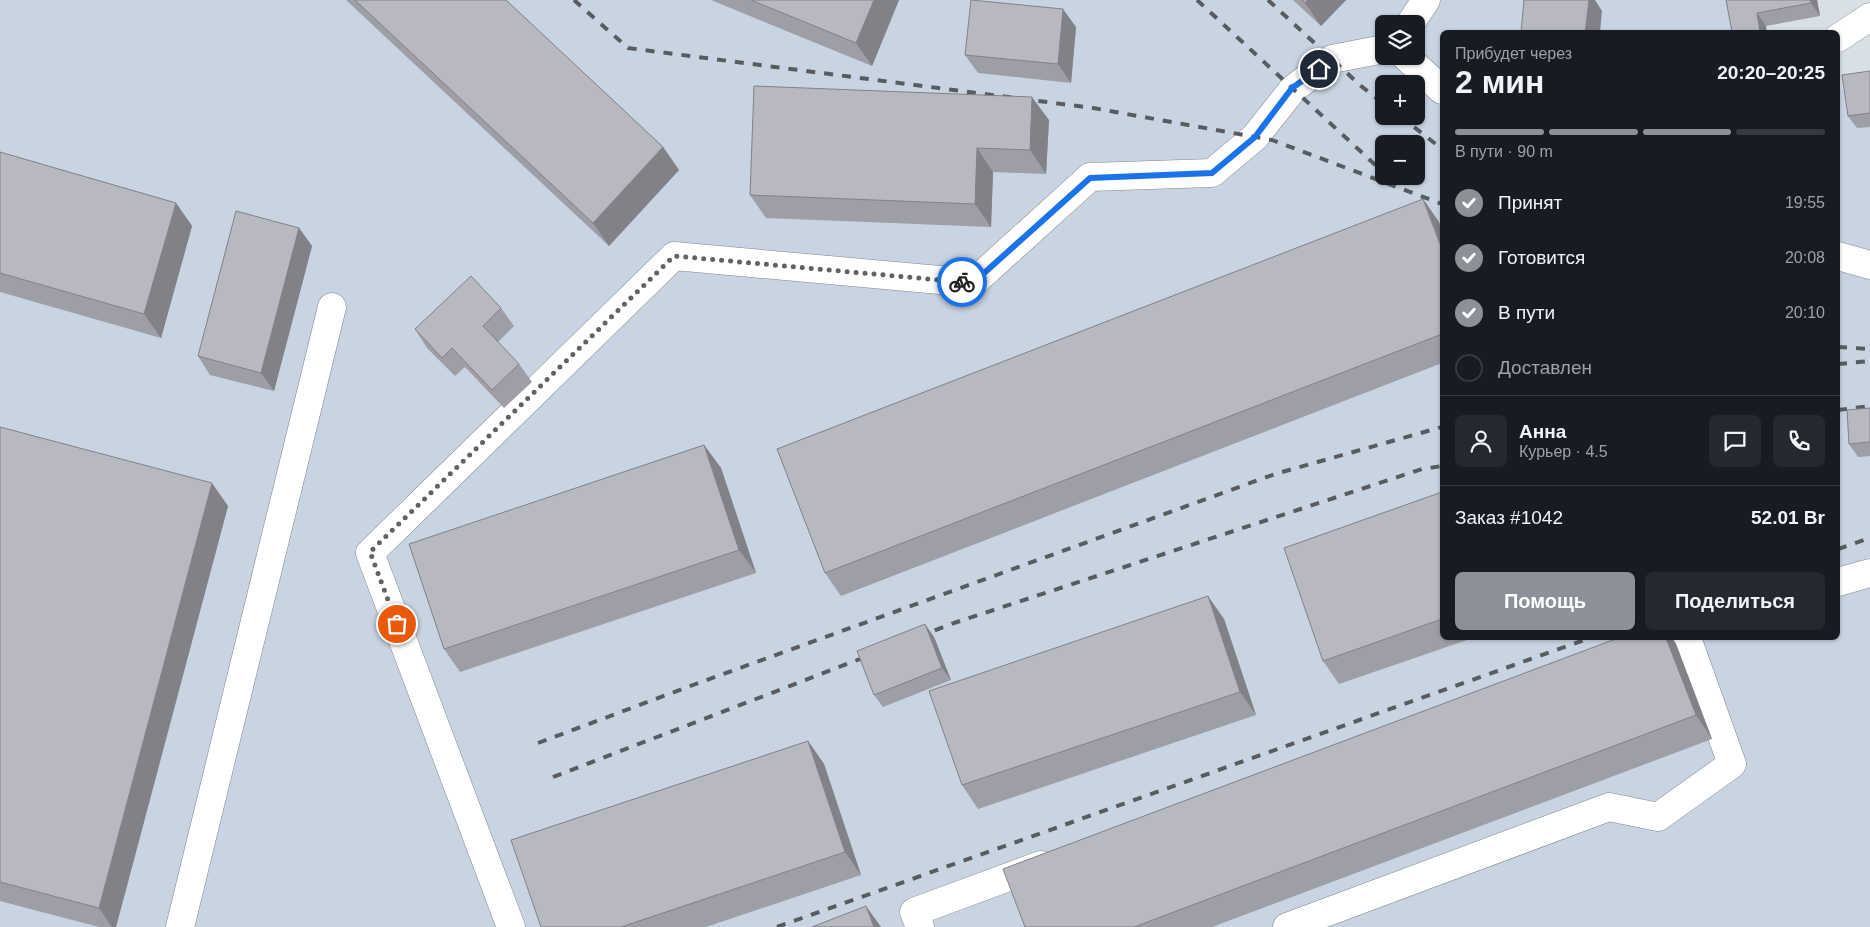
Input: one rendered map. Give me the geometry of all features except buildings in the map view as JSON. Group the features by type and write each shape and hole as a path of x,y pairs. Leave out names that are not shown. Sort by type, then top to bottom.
{"lane":[{"path":"1416,15 1426,0"},
{"path":"1840,37 1870,17"},
{"path":"512,927 370,552 674,256 973,283 1090,178 1212,173 1255,137 1292,88 1332,60 1375,52"},
{"path":"1415,65 1440,88"},
{"path":"1840,257 1870,266"},
{"path":"180,927 332,307"},
{"path":"1840,581 1870,573"},
{"path":"1287,927 1609,806 1658,817 1732,764 1688,640"},
{"path":"920,927 914,912 1064,856"}],"shaded area":[{"path":"0,0 1752,0 1766,30 1440,30 1440,640 1840,640 1840,90 1870,85 1870,927 0,927"}],"railway":[{"path":"574,0 628,48 1093,108 1272,140 1440,203"},
{"path":"1197,0 1375,165"},
{"path":"1268,0 1375,97"},
{"path":"1411,125 1440,147"},
{"path":"1840,347 1870,349"},
{"path":"1840,364 1870,361"},
{"path":"1840,410 1870,406"},
{"path":"538,743 1275,474 1440,428"},
{"path":"918,637 954,623 1422,469 1440,466"},
{"path":"1840,548 1870,538"},
{"path":"777,927 1584,640"},
{"path":"553,777 873,654"}],"way so far":[{"path":"397,624 370,552 674,256 962,282"}],"route":[{"path":"962,282 973,283 1090,178 1212,173 1255,137 1292,88 1319,69"}]}
